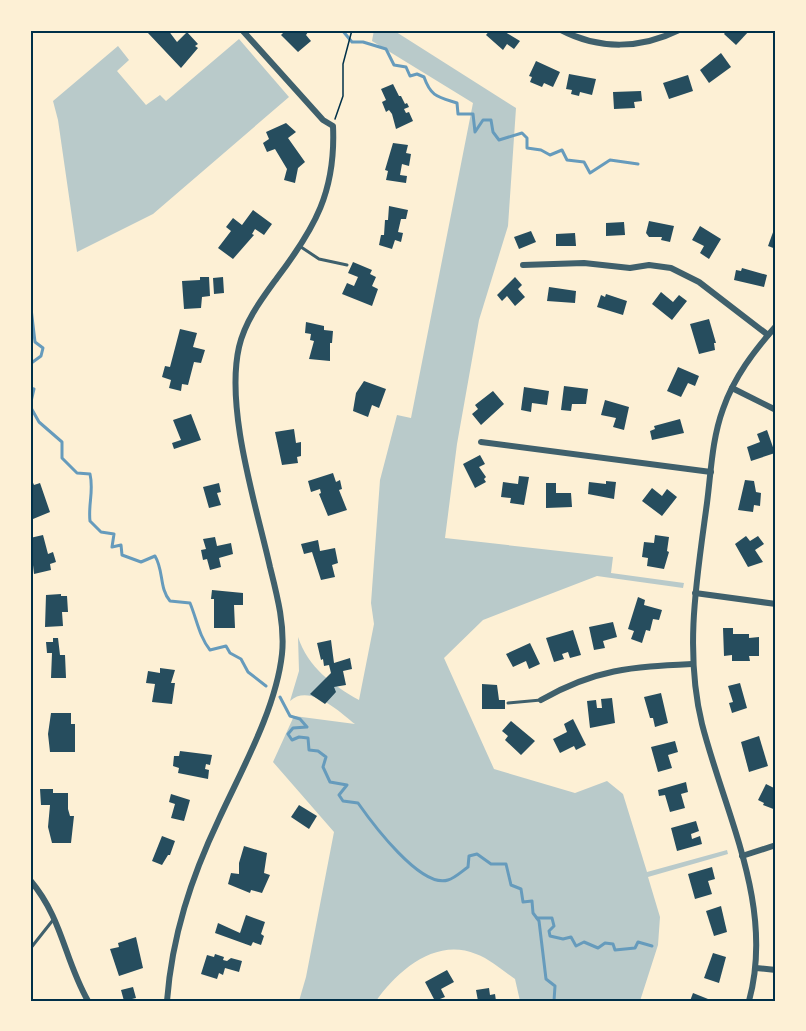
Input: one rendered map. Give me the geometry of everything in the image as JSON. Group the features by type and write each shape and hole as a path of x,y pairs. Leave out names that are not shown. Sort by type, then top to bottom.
{"street":[{"path":"167,1001 174,941 189,890 243,767 279,671 282,653 281,620 238,421 239,348 250,318 301,247 321,212 335,155 333,126 322,120 242,30"},
{"path":"561,30 593,43 625,45 658,39 679,30"},
{"path":"523,264 584,263 630,268 649,265 671,268 699,282 768,335"},
{"path":"748,1001 756,968 757,927 742,856 703,725 692,664 695,593 719,422 732,388 753,352 776,326"},
{"path":"732,388 776,410"},
{"path":"481,442 711,472"},
{"path":"695,593 776,604"},
{"path":"541,700 563,687 601,672 645,666 692,664"},
{"path":"742,856 776,845"},
{"path":"30,880 55,917 73,970 88,1001"},
{"path":"756,968 776,970"}],"lane":[{"path":"301,247 319,259 347,265"},
{"path":"508,703 541,700"},
{"path":"30,950 55,917"}],"path":[{"path":"333,126 343,96 343,64 352,30"}],"shaded area":[{"path":"374,30 393,30 516,108 508,226 479,320 457,444 445,538 613,557 611,573 684,583 683,588 597,576 483,620 444,658 494,769 575,793 607,781 623,794 647,872 727,850 728,854 648,877 660,917 658,945 640,1001 520,1001 515,979 486,959 461,950 446,950 432,953 406,968 376,1001 299,1001 306,977 334,832 273,762 294,716 355,724 332,706 315,697 298,696 290,701 299,671 298,637 302,648 322,674 359,700 374,624 371,603 380,480 397,415 411,418 473,103 372,41"},
{"path":"239,39 289,97 153,214 77,252 58,120 53,101 118,46 129,60 117,71 146,105 160,95 166,101"}],"building":[{"path":"151,30 168,30 177,42 187,32 198,44 195,46 198,48 181,68 148,33"},
{"path":"282,30 306,30 308,32 306,35 311,41 298,52 281,35 284,32"},
{"path":"490,30 505,32 520,41 514,49 507,44 503,50 486,35"},
{"path":"727,30 750,30 736,45 724,34"},
{"path":"721,53 731,67 709,83 700,70"},
{"path":"536,61 560,72 553,87 544,83 542,87 530,82 532,77 529,76"},
{"path":"569,74 596,79 592,95 580,92 579,96 571,94 572,90 566,89"},
{"path":"688,75 693,91 669,99 663,83"},
{"path":"393,84 399,96 405,104 407,103 409,107 404,109 406,113 409,112 413,121 396,129 392,114 389,110 386,112 382,102 386,100 381,89"},
{"path":"641,91 642,101 634,102 635,108 614,109 613,92"},
{"path":"286,123 296,132 288,138 305,162 298,168 295,183 284,180 287,169 275,149 267,152 263,143 269,139 266,132"},
{"path":"393,143 408,145 406,153 411,154 409,166 402,164 400,175 407,176 406,183 386,180 388,171 385,170"},
{"path":"389,206 408,210 406,219 401,219 398,232 403,233 401,242 395,240 392,249 379,245 381,235 384,235 385,220 388,220"},
{"path":"253,210 272,224 264,235 255,229 252,234 254,235 233,259 218,248 231,231 226,227 233,218 242,225"},
{"path":"649,221 674,226 670,242 661,240 662,237 649,237 646,233"},
{"path":"624,222 625,235 606,236 606,223"},
{"path":"776,224 776,249 768,246"},
{"path":"700,226 721,239 709,259 700,253 704,246 692,240"},
{"path":"531,231 536,242 519,249 514,237"},
{"path":"575,233 576,246 556,246 556,234"},
{"path":"353,262 372,270 370,274 376,277 372,286 378,289 372,306 342,294 347,283 354,286 358,277 348,273"},
{"path":"742,268 767,275 764,287 734,280 736,270 741,271"},
{"path":"200,277 209,277 210,296 202,297 201,308 184,309 182,281 200,280"},
{"path":"223,277 224,293 214,294 213,278"},
{"path":"515,277 522,285 518,289 525,297 515,306 507,296 502,301 497,295"},
{"path":"549,287 576,291 575,303 547,301"},
{"path":"661,292 673,302 679,295 687,301 672,320 652,304"},
{"path":"606,294 627,301 623,315 597,307 601,295 605,297"},
{"path":"709,319 716,343 714,343 715,350 699,354 690,324"},
{"path":"306,322 324,326 324,330 333,331 330,361 309,359 314,341 310,340 311,334 305,333"},
{"path":"180,329 197,333 193,347 205,350 201,363 194,362 188,385 182,384 181,391 169,388 171,380 162,377 165,366 170,367"},
{"path":"678,367 699,376 695,386 688,383 681,397 667,391"},
{"path":"364,381 386,389 379,408 372,405 368,417 353,411 356,393"},
{"path":"564,386 588,389 586,404 572,404 571,411 561,410"},
{"path":"524,387 549,391 547,405 532,403 531,412 521,410"},
{"path":"493,391 504,404 481,425 472,414 478,409 475,405"},
{"path":"605,400 629,407 624,430 613,427 616,418 601,415"},
{"path":"191,414 201,440 174,449 172,443 181,440 173,420"},
{"path":"680,419 684,433 652,440 650,431 655,429 654,426"},
{"path":"294,429 296,443 301,442 301,456 297,457 298,463 282,465 275,432"},
{"path":"767,430 775,453 751,461 747,447 760,442 757,434"},
{"path":"480,455 485,464 479,467 486,477 484,479 486,482 475,488 463,464"},
{"path":"333,473 336,482 340,480 342,489 339,490 347,510 328,516 319,494 320,489 311,492 308,481"},
{"path":"30,476 34,485 40,483 50,512 33,519 30,512"},
{"path":"519,476 529,477 524,505 510,503 511,498 501,497 503,482 518,484"},
{"path":"745,480 754,481 756,492 761,493 760,506 754,505 753,512 738,510"},
{"path":"606,481 616,482 614,499 588,494 589,482 606,484"},
{"path":"219,483 221,492 217,493 221,505 209,508 203,487"},
{"path":"546,483 556,483 556,493 571,493 572,507 546,508"},
{"path":"652,488 662,496 667,489 677,497 662,516 642,501"},
{"path":"43,535 48,554 53,552 56,562 50,564 51,570 34,574 30,538"},
{"path":"655,535 669,537 667,551 669,552 664,569 647,566 648,558 642,557 644,542 654,543"},
{"path":"746,536 750,541 758,536 764,544 755,550 763,562 748,567 735,544"},
{"path":"215,537 217,546 231,543 233,554 219,558 221,567 210,570 207,559 203,560 201,550 206,549 203,539"},
{"path":"318,540 320,551 335,548 338,563 332,565 335,577 321,580 312,552 304,554 301,544"},
{"path":"212,590 243,593 243,605 234,605 235,628 214,628"},
{"path":"61,594 61,596 67,596 68,612 62,612 63,626 45,627 46,595"},
{"path":"638,597 645,600 644,605 662,610 659,620 653,619 650,631 646,630 642,643 631,639 634,631 628,629"},
{"path":"613,622 617,637 603,641 605,648 594,650 589,627"},
{"path":"723,628 733,628 733,634 749,634 749,638 759,637 759,656 749,656 750,661 732,661 732,655 724,656"},
{"path":"573,630 581,655 570,658 568,652 562,654 564,659 554,662 546,638"},
{"path":"53,638 58,638 60,655 65,655 66,678 51,678 52,653 47,653 46,642 53,642"},
{"path":"331,640 334,663 350,658 352,669 343,671 346,685 334,687 336,692 325,704 310,694 331,673 329,665 324,666 323,659 321,660 317,643"},
{"path":"530,643 540,664 529,669 526,661 513,667 506,654"},
{"path":"160,668 175,670 171,683 175,683 172,704 152,702 155,684 146,683 148,671 160,673"},
{"path":"740,683 747,708 732,713 729,703 733,702 728,686"},
{"path":"482,684 497,685 499,700 505,700 505,709 482,709"},
{"path":"661,693 668,723 655,727 644,697"},
{"path":"612,698 615,723 590,728 587,701 596,700 597,708 602,708 601,699"},
{"path":"51,713 71,713 71,724 75,724 75,752 50,752 48,734"},
{"path":"573,719 586,745 576,750 574,746 560,753 553,739 567,732 564,724"},
{"path":"511,721 535,741 521,755 505,740 508,736 502,731"},
{"path":"759,736 768,766 749,772 741,742"},
{"path":"675,741 678,752 668,755 672,768 658,772 651,747"},
{"path":"180,751 212,755 210,765 206,764 205,769 209,770 208,779 178,773 179,768 173,766 174,756 179,756"},
{"path":"686,782 688,792 681,794 685,808 670,812 665,795 659,796 658,790"},
{"path":"766,784 776,789 776,810 763,805 764,803 758,800"},
{"path":"40,789 53,789 53,793 68,793 68,809 70,816 74,816 71,843 52,843 48,827 50,805 41,805"},
{"path":"171,794 190,800 184,821 171,818 175,804 169,802"},
{"path":"299,805 317,816 309,829 291,817"},
{"path":"696,821 699,831 691,834 692,839 700,836 702,844 677,851 671,828"},
{"path":"162,836 175,841 170,855 162,865 152,861"},
{"path":"244,846 267,853 264,873 270,875 262,893 251,890 250,893 228,884 231,873 239,874 239,863"},
{"path":"712,867 715,879 708,881 712,894 695,899 688,874"},
{"path":"721,906 727,932 714,936 706,911"},
{"path":"246,915 265,922 261,934 264,936 261,945 253,942 251,946 215,933 218,923 240,933"},
{"path":"136,937 143,968 119,976 110,949 119,947 118,943"},
{"path":"713,953 726,957 719,983 704,978"},
{"path":"215,954 224,957 223,960 227,961 231,958 242,961 239,972 225,968 223,975 219,973 217,979 201,974 207,955 214,957"},
{"path":"447,970 454,982 441,989 445,997 435,1001 425,982"},
{"path":"133,987 136,998 124,1001 121,990"},
{"path":"489,988 490,995 495,994 496,1001 478,1001 476,990"},
{"path":"693,993 708,999 707,1001 690,1001"}],"waterway":[{"path":"342,30 352,42 363,42 386,49 394,65 406,67 410,76 417,74 424,77 429,89 436,95 457,103 458,114 473,114 475,132 483,120 491,120 493,132 499,140 522,133 527,138 527,148 541,150 550,155 562,150 567,160 584,162 590,173 610,160 638,164"},
{"path":"30,300 35,342 43,348 41,356 30,364"},
{"path":"30,388 34,389 30,406 39,422 62,442 62,458 77,473 90,474 90,521 101,532 114,534 112,547 121,545 122,555 141,562 155,556 167,596 170,601 190,603 210,650 226,646 230,653 241,659 248,672 266,686"},
{"path":"280,697 290,716 300,719 307,727 293,728 288,734 292,740 299,737 308,738 309,750 318,751 326,757 323,767 330,782 347,785 339,795 343,801 358,803 374,825 411,865 437,880 448,880 468,867 469,856 477,854 491,864 506,864 511,885 521,889 523,902 532,901 533,913 539,921 546,979 555,986 554,1001"},
{"path":"537,918 552,918 554,926 549,931 550,936 563,939 571,937 576,946 584,942 598,948 605,943 613,944 615,950 635,948 638,942 652,946"}]}
